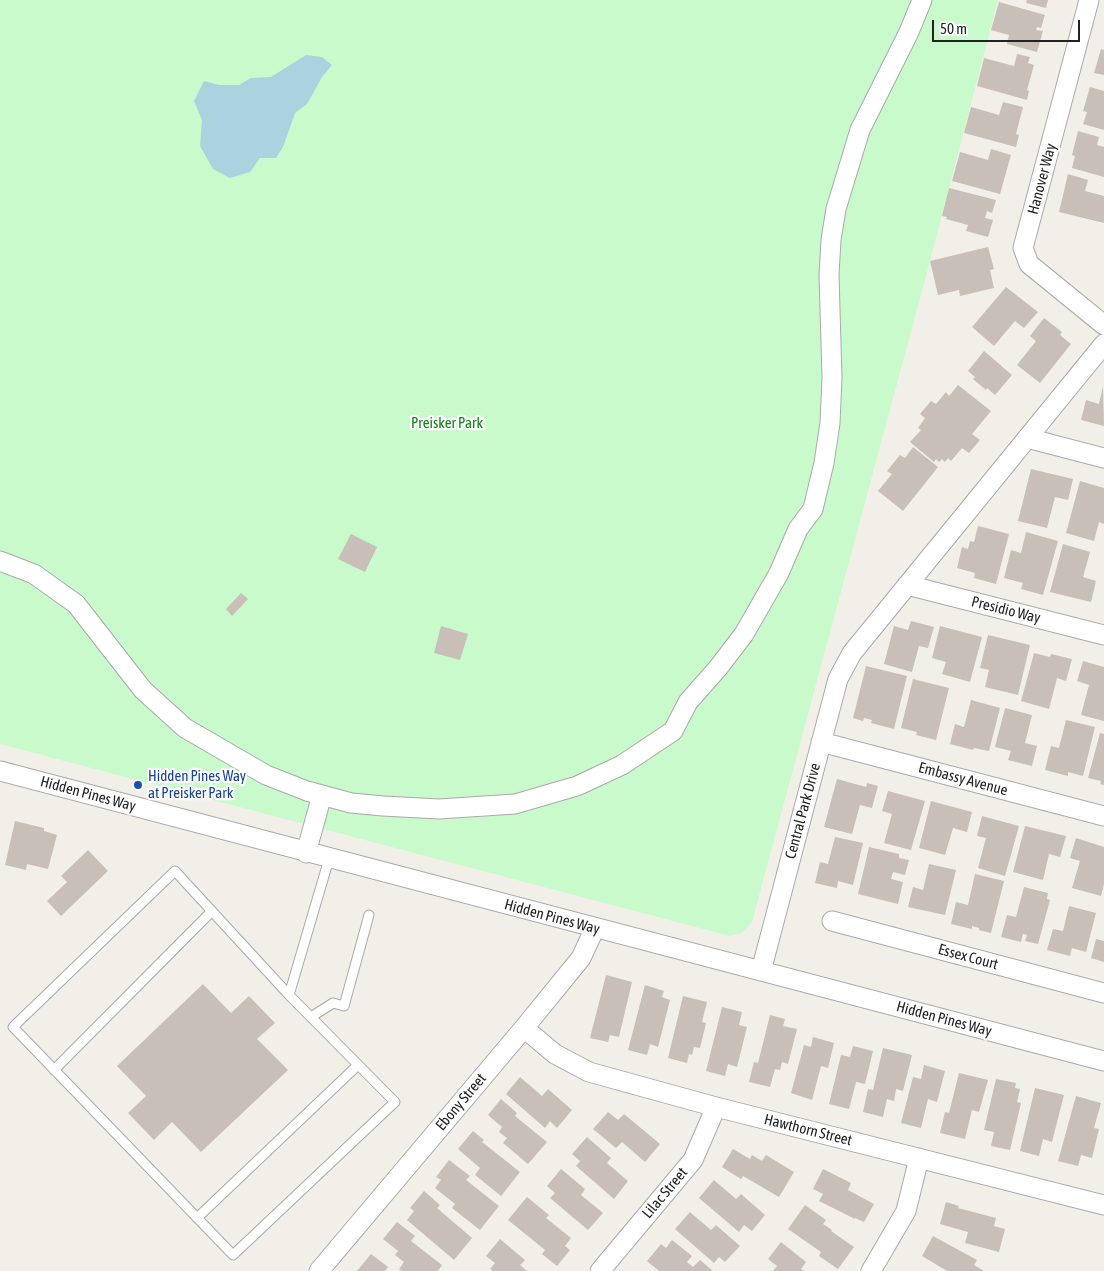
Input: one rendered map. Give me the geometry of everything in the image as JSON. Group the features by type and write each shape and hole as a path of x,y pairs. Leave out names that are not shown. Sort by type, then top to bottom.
{"street":[{"path":"0,562 34,574 76,604 143,690 185,728 266,775 322,795 351,802 383,806 440,809 515,804 577,786 622,765 672,731 688,702 718,668 744,634 779,573 798,529 813,509 824,463 830,423 832,378 829,275 831,240 836,209 860,130 909,32 922,0"},
{"name":"Hanover Way","path":"1089,0 1023,248 1029,264 1104,325"},
{"name":"Central Park Drive","path":"761,971 838,679 852,653 1104,344"},
{"path":"1027,438 1104,458"},
{"name":"Presidio Way","path":"907,585 1104,635"},
{"name":"Embassy Avenue","path":"821,742 1104,816"},
{"name":"Hidden Pines Way","path":"0,771 329,859 1104,1061"},
{"path":"306,852 322,795"},
{"name":"Essex Court","path":"832,921 1104,993"},
{"name":"Ebony Street","path":"319,1271 582,958 595,928"},
{"name":"Hawthorn Street","path":"524,1028 555,1054 589,1072 716,1107 1104,1205"},
{"name":"Lilac Street","path":"600,1271 693,1160 716,1107"},
{"path":"871,1271 906,1210 919,1158"}],"lane":[{"path":"288,995 329,859"},
{"path":"175,871 288,995 395,1102 233,1255 12,1027 175,871"},
{"path":"54,1070 212,911"},
{"path":"311,1017 332,1003 344,1006 369,915"},
{"path":"197,1218 358,1065"}],"green space":[{"name":"Preisker Park","path":"0,0 998,0 930,261 752,922 742,933 730,936 0,744"}],"water":[{"path":"306,55 322,57 332,65 322,77 307,104 295,113 283,147 276,158 260,158 250,172 230,178 213,169 200,146 202,120 194,101 204,81 219,85 239,85 251,78 271,77"}],"building":[{"path":"1027,0 1048,0 1046,8 1026,3"},
{"path":"999,2 1045,15 1041,28 1037,27 1036,30 1043,31 1037,52 1007,44 1009,35 991,30"},
{"path":"1101,49 1104,50 1104,75 1094,73"},
{"path":"1017,54 1030,57 1028,63 1034,65 1027,90 1029,91 1027,100 977,86 984,58 1014,66"},
{"path":"1090,87 1104,91 1104,130 1083,124 1087,112 1083,111"},
{"path":"1003,102 1023,107 1016,134 1019,135 1016,147 964,133 971,107 999,115"},
{"path":"1078,131 1099,137 1097,145 1104,147 1104,177 1072,168 1075,156 1072,155"},
{"path":"991,149 1011,155 1000,194 952,181 960,152 988,160"},
{"path":"1068,174 1088,180 1085,191 1104,196 1104,223 1059,212"},
{"path":"949,188 996,200 992,213 987,211 985,218 993,220 988,237 966,231 968,225 946,219 947,217 942,216"},
{"path":"988,247 994,269 990,270 994,288 960,296 959,290 938,295 930,261"},
{"path":"1006,287 1038,312 1024,328 1015,321 994,346 972,327"},
{"path":"1044,318 1062,332 1060,335 1071,344 1040,383 1017,365 1036,341 1030,336"},
{"path":"984,351 1012,375 995,395 973,379 975,377 968,371"},
{"path":"958,385 991,411 972,434 980,440 969,453 962,448 951,461 948,458 945,462 942,459 939,462 936,459 934,462 910,442 921,430 918,428 925,418 920,414 931,401 936,404 946,392 949,396"},
{"path":"1103,386 1104,426 1081,420 1086,400 1099,404"},
{"path":"913,447 938,467 903,511 878,491 892,474 887,471 900,455 905,458"},
{"path":"1031,469 1073,479 1068,500 1055,497 1047,528 1018,521"},
{"path":"1080,481 1104,488 1104,524 1099,522 1094,541 1066,533"},
{"path":"978,526 1009,534 996,584 974,578 975,573 957,568 962,547 968,549 970,541 974,542"},
{"path":"1026,532 1058,541 1043,595 1021,589 1023,583 1004,578 1011,550 1021,553"},
{"path":"351,534 377,547 365,572 338,559"},
{"path":"1063,544 1090,552 1083,577 1096,581 1091,602 1050,592"},
{"path":"241,593 248,599 232,616 226,609"},
{"path":"911,621 934,627 928,648 919,646 912,672 884,664 894,626 908,630"},
{"path":"441,626 468,634 460,660 434,653"},
{"path":"940,626 982,637 970,682 942,674 946,662 932,658"},
{"path":"988,635 1030,645 1018,695 985,687 989,670 980,668"},
{"path":"1034,653 1050,657 1051,654 1072,659 1066,681 1057,678 1049,709 1021,701"},
{"path":"1083,661 1104,667 1104,721 1081,715 1089,685 1077,681"},
{"path":"866,666 907,676 894,729 871,723 872,720 864,718 863,721 853,718"},
{"path":"913,679 949,688 936,740 916,735 917,732 901,728"},
{"path":"971,700 1000,708 989,751 974,748 973,750 950,744 955,724 964,727"},
{"path":"1005,708 1032,715 1025,743 1037,746 1032,766 1008,760 1011,751 995,747"},
{"path":"1066,720 1095,727 1083,776 1068,772 1068,776 1045,770 1051,746 1059,748"},
{"path":"1100,733 1104,734 1104,785 1100,784 1101,781 1088,778"},
{"path":"837,779 866,787 867,783 878,786 872,808 860,805 852,834 824,827"},
{"path":"888,791 925,801 911,850 884,843 892,814 882,811"},
{"path":"931,801 972,812 967,832 953,828 945,855 919,848"},
{"path":"982,816 1019,826 1005,876 978,868 986,838 977,836"},
{"path":"15,821 44,828 44,831 57,835 48,869 27,864 26,870 5,865"},
{"path":"1025,826 1066,836 1060,857 1049,854 1043,880 1013,872"},
{"path":"835,837 863,843 853,885 838,881 837,888 815,883 820,862 828,864"},
{"path":"1076,838 1104,847 1104,884 1101,896 1072,888 1080,861 1070,858"},
{"path":"869,847 899,854 899,858 909,860 905,875 893,872 891,879 903,882 898,904 858,894"},
{"path":"88,850 108,871 61,916 47,901 67,882 61,876"},
{"path":"929,864 956,870 945,915 908,907 913,887 923,890"},
{"path":"975,874 1004,881 991,933 972,926 972,929 951,924 956,902 968,905"},
{"path":"1024,887 1048,893 1047,899 1050,900 1038,944 1025,941 1027,935 1023,934 1021,942 1001,937 1007,915 1016,917"},
{"path":"1069,906 1096,913 1086,952 1072,948 1070,956 1047,950 1053,929 1063,931"},
{"path":"1096,939 1104,941 1104,962 1091,958"},
{"path":"606,975 632,982 619,1037 610,1035 608,1042 590,1038"},
{"path":"203,984 231,1013 249,996 275,1023 257,1039 288,1070 201,1152 172,1122 154,1140 128,1113 146,1096 117,1066"},
{"path":"645,985 664,991 662,997 670,1000 658,1047 650,1044 647,1055 628,1050"},
{"path":"683,996 707,1002 702,1022 706,1023 700,1048 694,1047 692,1055 689,1054 687,1063 668,1058"},
{"path":"722,1007 742,1012 739,1025 747,1027 737,1067 728,1064 725,1076 706,1071"},
{"path":"770,1015 785,1019 783,1026 797,1029 788,1064 782,1062 780,1070 775,1069 770,1087 749,1082 754,1062 758,1063"},
{"path":"813,1037 834,1043 828,1068 821,1066 812,1100 791,1093 804,1045 811,1047"},
{"path":"853,1046 873,1051 865,1084 856,1082 849,1109 829,1104 841,1055 850,1057"},
{"path":"883,1048 912,1055 903,1091 896,1089 894,1101 887,1099 883,1117 863,1112 868,1089 873,1090"},
{"path":"924,1065 945,1071 937,1102 928,1099 921,1128 901,1123 913,1077 921,1079"},
{"path":"959,1073 988,1080 979,1112 972,1110 965,1139 940,1133 945,1112 949,1113"},
{"path":"520,1077 542,1096 548,1089 572,1110 557,1128 550,1121 545,1128 506,1094"},
{"path":"996,1079 1016,1083 1015,1088 1020,1089 1017,1102 1021,1103 1010,1150 991,1146 994,1132 984,1130"},
{"path":"1035,1088 1064,1095 1052,1142 1043,1139 1039,1156 1020,1151"},
{"path":"1076,1096 1101,1103 1094,1128 1099,1129 1092,1158 1081,1155 1078,1166 1058,1161"},
{"path":"501,1099 517,1113 515,1116 547,1142 528,1164 503,1143 507,1138 499,1132 502,1127 488,1115"},
{"path":"608,1112 618,1120 624,1114 660,1144 645,1162 622,1142 616,1148 593,1129"},
{"path":"473,1131 484,1140 482,1142 520,1172 501,1196 475,1175 480,1168 458,1149"},
{"path":"587,1137 611,1158 607,1163 628,1181 614,1199 576,1166 580,1161 572,1154"},
{"path":"733,1149 750,1159 752,1155 762,1161 766,1155 794,1172 779,1197 743,1176 741,1179 722,1167"},
{"path":"449,1160 470,1176 466,1180 499,1206 480,1230 452,1208 455,1204 435,1188 441,1180 436,1177"},
{"path":"561,1169 585,1189 581,1195 603,1213 588,1230 550,1198 555,1193 547,1186"},
{"path":"823,1169 851,1183 848,1190 874,1204 864,1222 819,1201 823,1194 813,1189"},
{"path":"714,1180 736,1199 741,1194 765,1215 752,1231 744,1225 739,1232 699,1198"},
{"path":"424,1191 440,1205 437,1208 472,1238 454,1260 407,1220 414,1211 410,1208"},
{"path":"527,1197 549,1215 546,1218 571,1238 565,1246 570,1250 557,1266 542,1254 545,1250 508,1220"},
{"path":"946,1202 959,1206 958,1208 996,1218 994,1226 1005,1229 999,1252 965,1243 968,1232 940,1224"},
{"path":"805,1205 826,1220 823,1224 831,1231 854,1247 838,1269 819,1256 821,1252 788,1229"},
{"path":"690,1212 711,1230 716,1225 740,1246 725,1262 719,1257 714,1263 675,1229"},
{"path":"397,1222 415,1236 411,1241 442,1265 438,1271 402,1271 399,1269 404,1262 395,1255 398,1251 383,1239"},
{"path":"933,1236 977,1260 974,1265 984,1271 947,1271 922,1256"},
{"path":"500,1239 525,1260 520,1265 527,1271 493,1271 490,1269 495,1263 486,1256"},
{"path":"672,1240 692,1256 687,1262 693,1267 700,1260 713,1271 659,1271 647,1261 661,1244 666,1248"},
{"path":"781,1242 806,1262 801,1269 804,1271 773,1271 777,1266 768,1259"},
{"path":"371,1254 388,1267 385,1271 357,1271"}],"place":[{"name":"Hidden Pines Way at Preisker Park","path":"138,785"}]}
